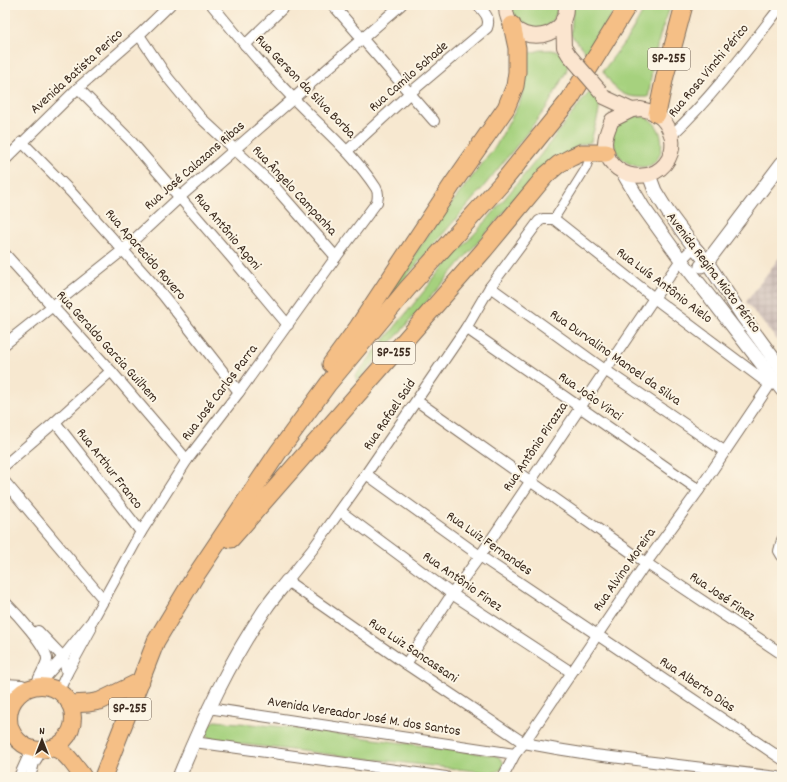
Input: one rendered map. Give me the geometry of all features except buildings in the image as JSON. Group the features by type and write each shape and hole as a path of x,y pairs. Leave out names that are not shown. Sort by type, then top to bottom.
{"highway":[{"name":"SP-255","path":"103,777 156,641 194,578 279,451 328,384 407,289 501,184 570,99 628,5"},
{"name":"SP-255","path":"657,114 665,76 684,5"},
{"name":"SP-255","path":"279,451 310,393 358,327 452,185 506,108 515,86 517,72 517,48 512,25"},
{"name":"SP-255","path":"194,578 208,565 303,458 484,250 546,175 560,164 581,153 599,152"},
{"path":"70,704 88,704 100,701 141,681"},
{"path":"42,748 58,749 67,756 82,777"}],"main road":[{"path":"496,5 512,25 523,34 531,36 542,36 554,31 563,19 566,5"},
{"path":"506,5 506,10 512,25"},
{"path":"563,19 566,51"},
{"path":"542,36 566,51 603,95 612,120"},
{"path":"603,95 632,110"},
{"path":"632,110 650,110 657,114 667,124 672,135 672,148 664,165 657,171 649,175 636,176 623,173 599,152 605,144 606,134 612,120 632,110"},
{"path":"44,686 59,691 70,704 73,714 72,725 62,742 42,748 23,744 10,737 11,728 7,718 11,707 25,690 44,686"}],"street":[{"name":"Avenida Batista Perico","path":"5,160 78,88 139,35 170,5"},
{"name":"Rua Gerson da Silva Borba","path":"212,5 245,45 294,98 347,151 376,189"},
{"path":"245,45 286,5"},
{"path":"333,5 434,121"},
{"name":"Rua José Calazans Ribas","path":"5,344 123,250 180,197 400,5"},
{"name":"Rua Camilo Sahade","path":"347,151 410,93 484,31 489,25 488,18 478,5"},
{"name":"Rua Rosa Vinchi Périco","path":"672,135 694,114 730,74 782,5"},
{"name":"Rua Ângelo Campanha","path":"139,35 168,78 200,117 274,186 336,256"},
{"name":"Rua Antônio Agoni","path":"78,88 130,140 288,325"},
{"name":"Rua Aparecido Rovero","path":"22,142 71,192 163,295 239,392"},
{"path":"554,219 586,168 599,152"},
{"path":"692,272 707,262 782,162"},
{"name":"Avenida Regina Mioto Périco","path":"623,173 643,207 681,260 778,379"},
{"name":"Avenida Regina Mioto Périco","path":"649,175 655,191 668,212 707,262 737,308 778,379"},
{"name":"Rua José Carlos Parra","path":"25,690 63,657 92,621 141,532 187,460 239,392 336,256 377,202 378,197 376,189"},
{"name":"Rua Rafael Said","path":"287,581 366,474 466,328 490,286 539,221 543,219 554,219"},
{"name":"Rua Luís Antônio Aielo","path":"554,219 654,298 778,379"},
{"name":"Rua Antônio Pirazza","path":"406,664 654,298 681,260 694,247"},
{"name":"Rua Geraldo Garcia Guilhem","path":"5,254 111,371 187,460"},
{"name":"Rua Durvalino Manoel da Silva","path":"490,286 605,370 724,451"},
{"path":"726,317 737,308"},
{"name":"Rua João Vinci","path":"466,328 699,490"},
{"path":"5,465 111,371"},
{"name":"Rua Alvino Moreira","path":"503,777 514,754 524,742 646,563 699,490 724,451 778,379"},
{"name":"Rua José Finez","path":"416,401 646,563 782,654"},
{"name":"Rua Arthur Franco","path":"55,422 141,532"},
{"name":"Rua Luiz Fernandes","path":"366,474 480,556 597,635"},
{"path":"5,482 104,600"},
{"name":"Rua Antônio Finez","path":"340,511 452,594 571,672"},
{"path":"782,540 779,551 782,556"},
{"path":"178,777 208,708 244,641 266,607 287,581"},
{"name":"Rua Luiz Sancassani","path":"287,581 406,664 524,742"},
{"path":"5,602 40,642 45,651 47,661 39,675 25,690 22,686 5,684"},
{"path":"12,609 40,632 63,657 67,673"},
{"name":"Rua José Carlos Parra","path":"59,691 67,673 88,636 92,621"},
{"name":"Rua Alberto Dias","path":"597,635 782,759"},
{"name":"Avenida Vereador José M. dos Santos","path":"208,708 514,754"},
{"path":"194,742 446,777"},
{"path":"524,742 595,755 778,777"},
{"path":"19,777 42,748"},
{"path":"30,777 34,763 42,748"}],"shaded area":[{"path":"782,254 782,346 746,302"}],"green space":[{"path":"512,5 557,5 557,11 555,17 548,25 543,28 531,29 524,28 514,19"},
{"path":"573,5 618,5 587,54 571,35"},
{"path":"647,5 671,5 661,32 653,62 648,97 626,95 616,89 603,71 629,36"},
{"path":"541,50 552,50 559,52 568,64 566,72 547,107 480,191 387,299 387,294 435,225 496,146 520,102 526,76 527,54"},
{"path":"590,92 597,100 599,108 591,142 579,145 537,174 357,382 355,376 442,269 488,219"},
{"path":"633,116 645,117 654,123 662,140 658,158 652,164 644,167 633,165 620,157 616,150 613,137 617,125"},
{"path":"215,721 286,727 498,756 504,763 502,769 493,773 222,742 208,738 205,731 206,728"}]}
